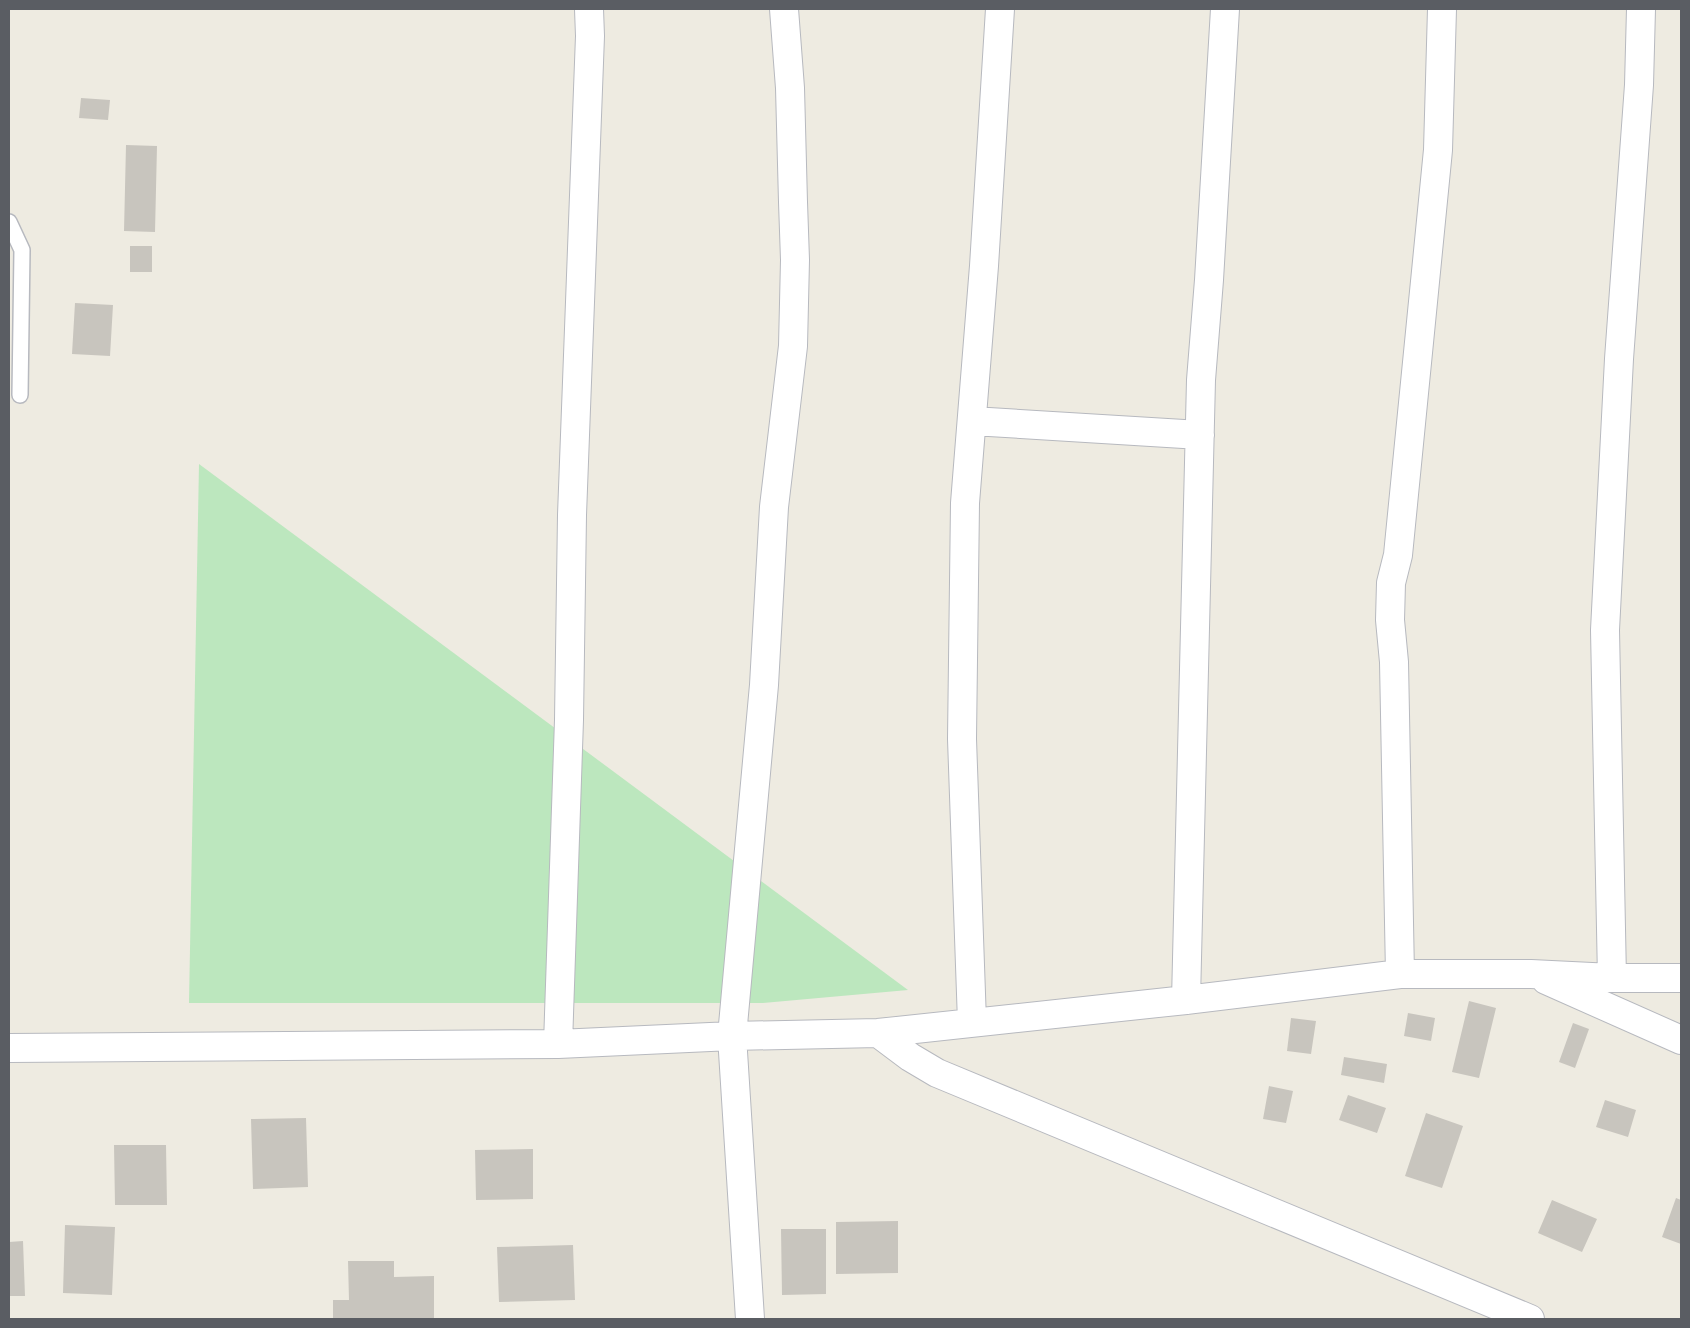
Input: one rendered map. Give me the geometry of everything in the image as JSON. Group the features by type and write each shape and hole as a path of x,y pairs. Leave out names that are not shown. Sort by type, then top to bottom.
{"street":[{"path":"558,1044 569,730 572,515 590,36 589,9"},
{"path":"750,1319 732,1036 764,685 774,507 792,346 794,202 790,88 784,9"},
{"path":"972,1022 962,739 965,502 984,266 1000,9"},
{"path":"1186,1000 1201,380 1209,280 1225,9"},
{"path":"1400,974 1394,662 1390,620 1391,584 1398,555 1438,150 1442,9"},
{"path":"1612,978 1605,630 1619,359 1639,85 1641,9"},
{"path":"972,421 1200,435"},
{"path":"9,1048 558,1044 878,1032 1186,1000 1400,974 1531,974 1612,978 1681,978"},
{"path":"1531,974 1681,1040"},
{"path":"878,1032 910,1057 937,1073 1530,1319"}],"lane":[{"path":"9,222 22,250 20,395"}],"green space":[{"path":"199,464 908,990 763,1003 189,1003"}],"building":[{"path":"81,98 110,100 108,120 79,118"},
{"path":"126,145 157,146 155,232 124,231"},
{"path":"130,246 152,246 152,272 130,272"},
{"path":"75,303 113,305 110,356 72,354"},
{"path":"1469,1001 1496,1008 1479,1078 1452,1072"},
{"path":"1408,1013 1435,1018 1431,1041 1404,1036"},
{"path":"1291,1018 1316,1021 1311,1054 1287,1051"},
{"path":"1573,1023 1589,1029 1575,1068 1559,1062"},
{"path":"1344,1057 1387,1064 1384,1083 1341,1075"},
{"path":"1269,1086 1293,1091 1286,1123 1263,1119"},
{"path":"1348,1095 1386,1108 1377,1133 1339,1120"},
{"path":"1605,1100 1636,1110 1628,1137 1596,1127"},
{"path":"1426,1113 1463,1126 1442,1188 1405,1176"},
{"path":"306,1118 308,1187 253,1189 251,1119"},
{"path":"114,1145 166,1145 167,1205 115,1205"},
{"path":"533,1149 533,1199 476,1200 475,1150"},
{"path":"1676,1198 1681,1200 1681,1244 1662,1237"},
{"path":"1552,1200 1597,1219 1582,1252 1538,1233"},
{"path":"898,1221 898,1273 836,1274 836,1222"},
{"path":"65,1225 115,1227 112,1295 63,1293"},
{"path":"781,1229 826,1229 826,1294 782,1295"},
{"path":"23,1241 25,1296 9,1296 9,1242"},
{"path":"573,1245 575,1300 499,1302 497,1247"},
{"path":"348,1261 394,1261 394,1277 434,1276 434,1319 333,1319 333,1300 349,1300"}]}
